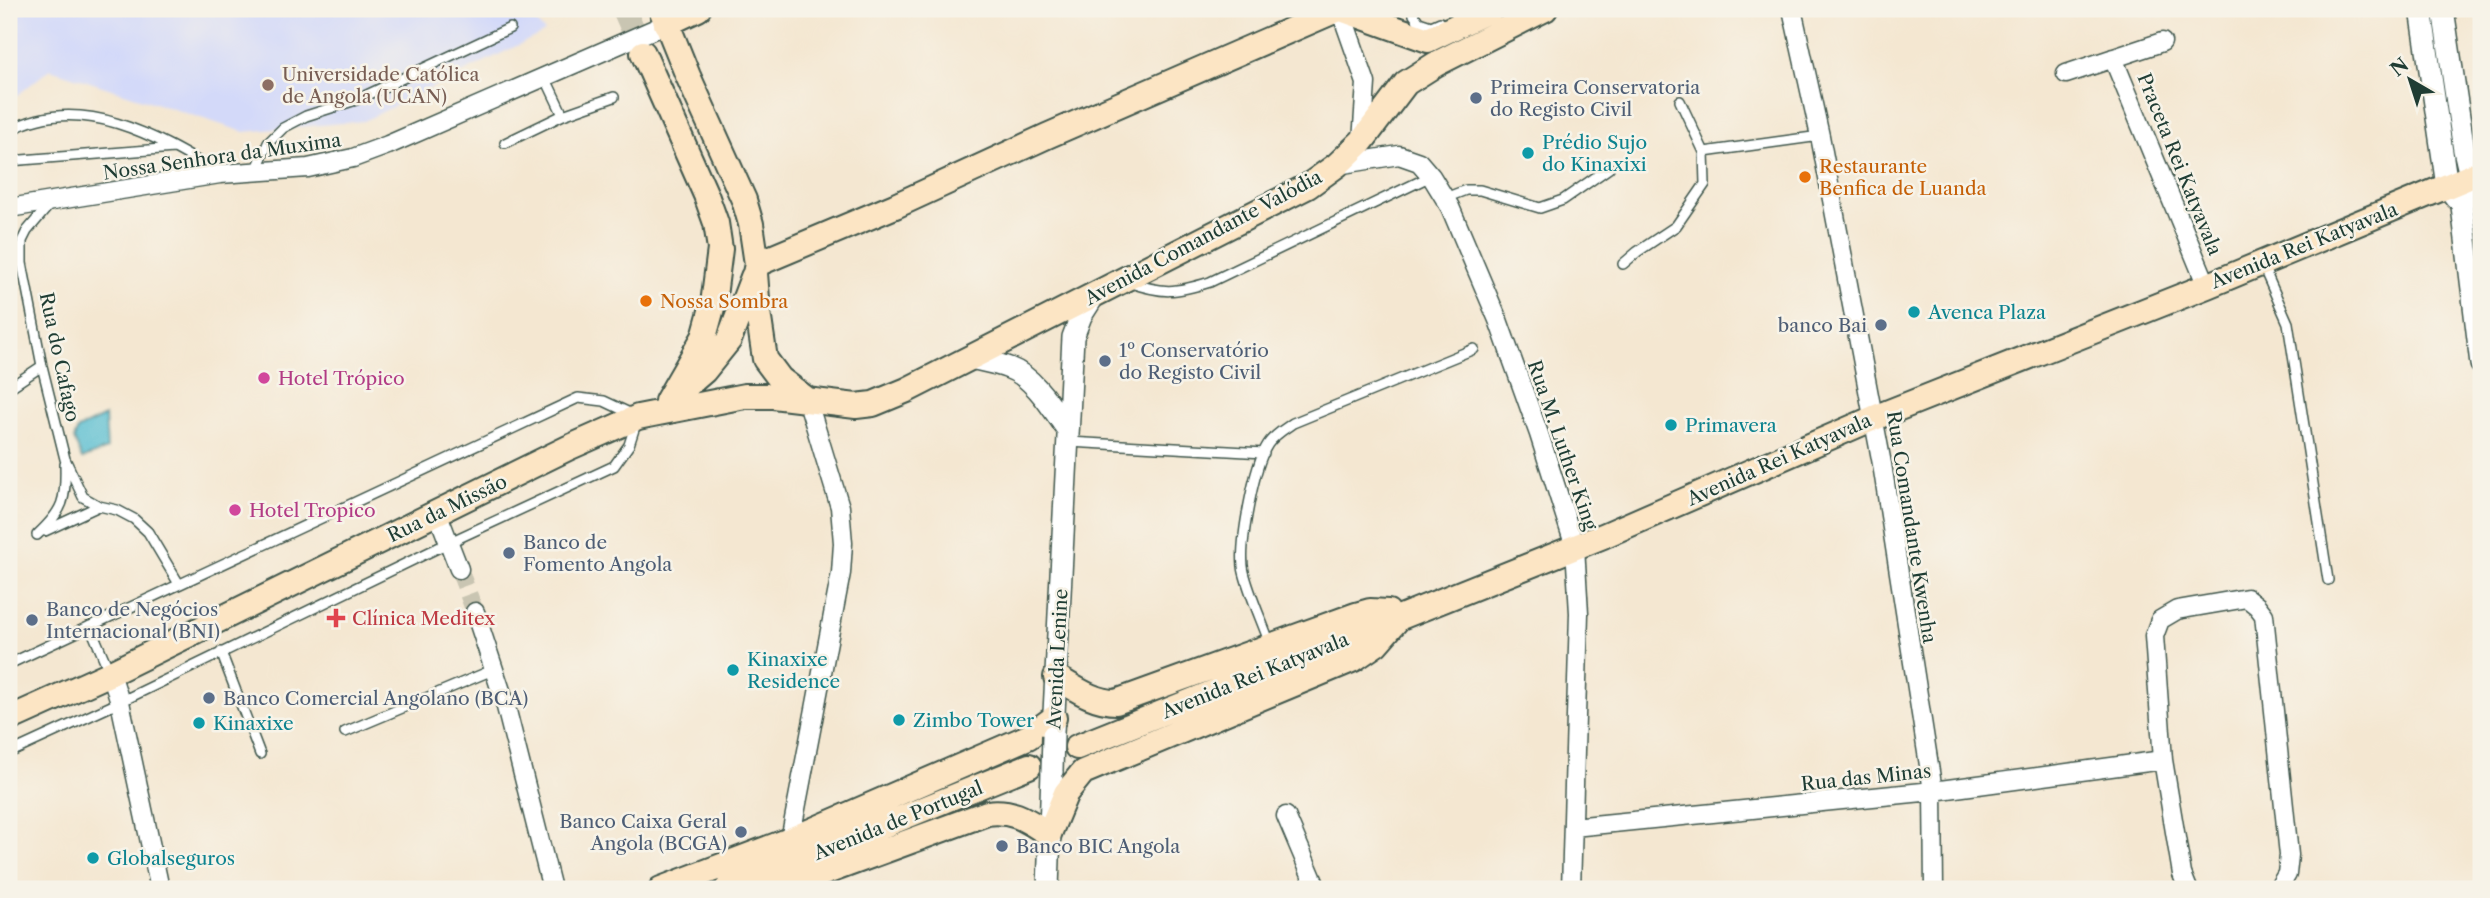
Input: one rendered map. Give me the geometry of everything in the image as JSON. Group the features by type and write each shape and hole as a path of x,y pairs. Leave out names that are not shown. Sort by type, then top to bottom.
{"main road":[{"path":"638,417 667,401 704,372 718,355 729,340 756,268 1047,136 1340,9 1428,40 1492,9"},
{"name":"Avenida Comandante Valódia","path":"907,390 1308,186 1337,165 1362,141 1406,83 1436,64 1545,9"},
{"path":"676,13 751,224 765,359 779,379 807,399"},
{"path":"643,53 709,204 716,223 720,249 713,304 704,337 667,401"},
{"name":"Avenida Rei Katyavala","path":"1077,747 1575,547 1874,418 2207,286 2476,174"},
{"name":"Rua da Missão","path":"9,719 111,673 568,448 638,417 757,395 856,406 873,404 907,390"},
{"path":"1056,677 1088,696 1103,702 1116,702 1370,611 1403,615"},
{"path":"780,889 987,813 1003,811 1019,815 1049,834 1066,793 1083,772 1354,659 1376,644 1403,615"},
{"path":"661,889 790,840 1054,727"},
{"name":"Avenida de Portugal","path":"727,889 1041,769"}],"street":[{"path":"1340,9 1366,83 1362,141"},
{"name":"Rua Comandante Kwenha","path":"1792,9 1820,136 1874,418 1933,791 1934,889"},
{"path":"2421,9 2447,186 2462,206 2481,364"},
{"path":"2443,9 2465,158 2476,174 2462,206"},
{"name":"Nossa Senhora da Muxima","path":"9,208 220,174 308,168 353,158 545,77 676,13"},
{"name":"Praceta Rei Katyavala","path":"2066,74 2162,42"},
{"name":"Praceta Rei Katyavala","path":"2113,58 2207,286"},
{"name":"Rua M. Luther King","path":"1337,165 1399,155 1419,162 1431,176 1445,198 1498,320 1539,434 1575,547 1579,614 1571,889"},
{"name":"Avenida Lenine","path":"1048,889 1049,834 1041,769 1054,727 1073,337 1081,316 1095,294"},
{"path":"970,358 1011,368 1049,404 1067,436"},
{"path":"790,840 841,573 843,543 840,507 807,399"},
{"path":"437,512 459,569"},
{"path":"2188,889 2182,873 2163,760 2154,636 2160,620 2177,610 2247,598 2258,606 2264,615 2289,855 2287,874 2278,889"},
{"path":"475,612 495,669 552,889"},
{"path":"111,673 120,702 160,889"},
{"name":"Rua das Minas","path":"1573,827 1933,791 2163,760"},
{"path":"1286,816 1317,889"}],"lane":[{"path":"1413,9 1419,22 1431,26 1455,14"},
{"path":"256,171 268,143 283,128 306,116 356,100 510,27"},
{"path":"545,77 563,115"},
{"path":"505,143 563,115 614,97"},
{"path":"1623,264 1637,251 1676,226 1705,184 1704,152 1680,101"},
{"path":"9,131 20,125 48,118 77,116 126,125 176,148 220,174"},
{"path":"1704,152 1820,136"},
{"path":"9,161 176,148"},
{"path":"1445,198 1466,190 1479,190 1540,208 1563,200 1609,168"},
{"path":"1123,280 1158,292 1185,290 1210,282 1431,176"},
{"name":"Rua do Cafago","path":"51,202 22,241 22,263 42,366 65,459 83,497 99,506 117,509 134,519 148,532 179,584"},
{"name":"Rua do Cafago","path":"9,243 22,263"},
{"path":"2261,263 2288,323 2328,579"},
{"path":"1271,646 1243,570 1244,537 1256,476 1264,453 1277,434 1293,423 1474,349"},
{"path":"9,388 42,366"},
{"path":"9,664 578,398 604,401 638,417 629,445 614,466 448,542 120,702 9,753"},
{"path":"1067,436 1264,453"},
{"name":"Rua do Cafago","path":"65,459 64,502 56,517 37,534 99,506"},
{"path":"90,626 111,673"},
{"path":"221,652 260,754"},
{"path":"345,732 495,669"}],"shaded area":[{"name":"Universidade Católica de Angola (UCAN)","path":"9,9 525,9 545,32 364,121 244,132 50,69 9,102"}],"water":[{"path":"105,416 107,449 82,459 74,439 78,429"}],"tunnel":[{"path":"624,9 643,53"},
{"path":"459,569 475,612"}],"place":[{"name":"Universidade Católica de Angola (UCAN)","path":"268,85"},
{"name":"Primeira Conservatoria do Registo Civil","path":"1476,98"},
{"name":"Prédio Sujo do Kinaxixi","path":"1528,153"},
{"name":"Restaurante Benfica de Luanda","path":"1805,177"},
{"name":"Nossa Sombra","path":"646,301"},
{"name":"Avenca Plaza","path":"1914,312"},
{"name":"banco Bai","path":"1881,325"},
{"name":"1º Conservatório do Registo Civil","path":"1105,361"},
{"name":"Hotel Trópico","path":"264,378"},
{"name":"Primavera","path":"1671,425"},
{"name":"Hotel Tropico","path":"235,510"},
{"name":"Banco de Fomento Angola","path":"509,553"},
{"name":"Clínica Meditex","path":"336,618"},
{"name":"Banco de Negócios Internacional (BNI)","path":"32,620"},
{"name":"Kinaxixe Residence","path":"733,670"},
{"name":"Banco Comercial Angolano (BCA)","path":"209,698"},
{"name":"Zimbo Tower","path":"899,720"},
{"name":"Kinaxixe","path":"199,723"},
{"name":"Banco Caixa Geral Angola (BCGA)","path":"741,832"},
{"name":"Banco BIC Angola","path":"1002,846"},
{"name":"Globalseguros","path":"93,858"}]}
